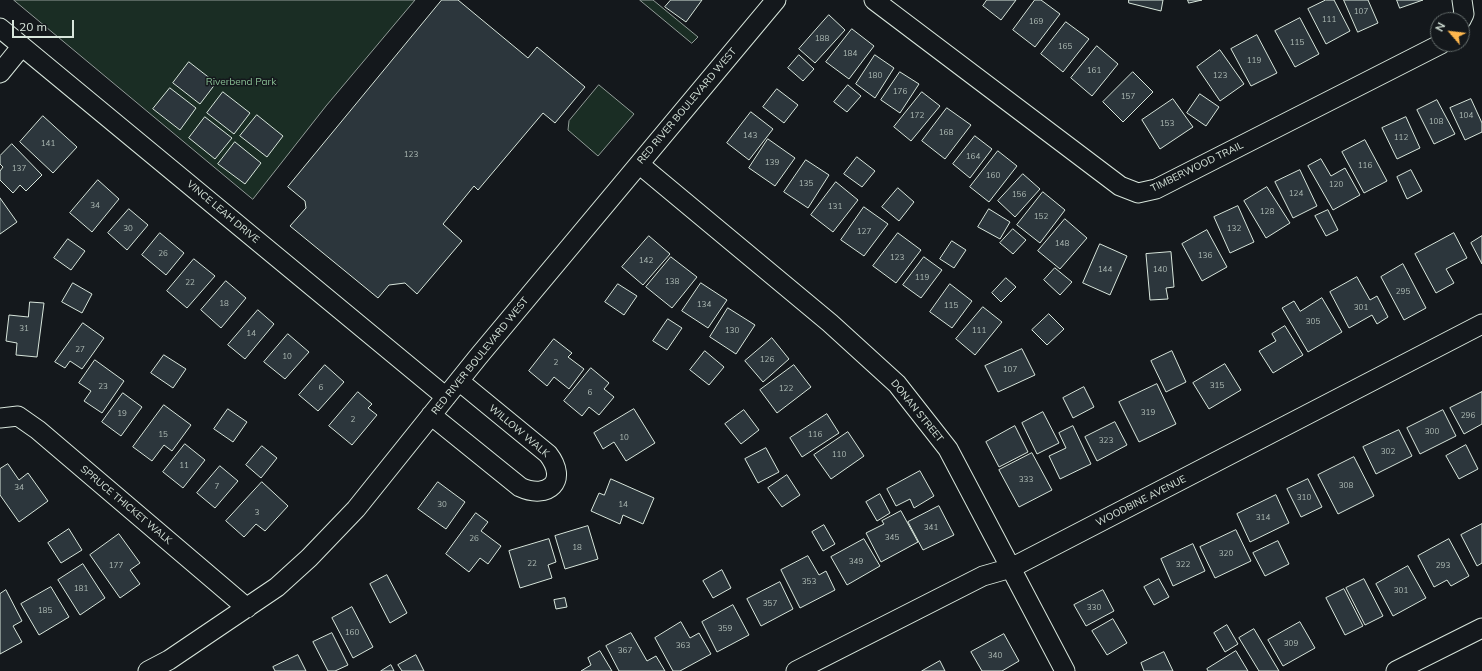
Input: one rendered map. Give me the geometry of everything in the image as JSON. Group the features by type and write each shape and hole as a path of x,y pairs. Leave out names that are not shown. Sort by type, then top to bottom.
{"street":[{"name":"RED RIVER BOULEVARD WEST","path":"148,671 169,660 277,587 309,558 356,509 459,381 776,0"},
{"name":"TIMBERWOOD TRAIL","path":"874,0 1120,186 1138,194 1156,189 1430,49"},
{"path":"1462,0 1464,12"},
{"name":"VINCE LEAH DRIVE","path":"0,28 446,397"},
{"path":"0,73 22,46"},
{"name":"DONAN STREET","path":"639,164 830,323 897,384 948,449 1066,671"},
{"name":"WOODBINE AVENUE","path":"796,671 983,576 1011,568 1482,324"},
{"name":"WILLOW WALK","path":"431,415 520,487 531,492 546,491 555,483 558,474 556,464 548,454 459,381"},
{"name":"SPRUCE THICKET WALK","path":"0,418 18,416 38,430 247,608"},
{"path":"1396,671 1482,628"}],"green space":[{"name":"Riverbend Park","path":"14,0 415,0 326,106 253,199"},
{"path":"640,0 653,0 698,37 692,43"},
{"path":"599,85 634,114 598,156 568,130 569,121"}],"building":[{"path":"442,0 458,0 528,58 537,47 585,87 555,123 543,113 478,190 474,186 443,224 462,241 417,294 405,283 389,285 378,298 290,226 306,208 305,201 288,187"},
{"path":"671,0 702,0 686,22 665,7"},
{"path":"987,0 1016,0 1001,20 983,6"},
{"path":"1035,0 1041,0 1060,14 1035,47 1013,30"},
{"path":"1129,0 1163,0 1161,11 1129,3"},
{"path":"1188,0 1202,0 1189,3"},
{"path":"1326,0 1334,0 1350,31 1326,44 1308,9"},
{"path":"1344,0 1368,0 1378,23 1358,32"},
{"path":"1397,0 1423,0 1400,8"},
{"path":"829,15 845,30 815,63 799,49"},
{"path":"1300,18 1319,54 1295,67 1275,31"},
{"path":"1066,22 1089,39 1063,72 1041,54"},
{"path":"852,29 874,46 849,79 826,62"},
{"path":"1257,35 1277,73 1251,86 1231,49"},
{"path":"1097,46 1118,64 1092,96 1071,78"},
{"path":"1220,50 1244,84 1220,101 1197,67"},
{"path":"799,55 814,69 803,81 788,68"},
{"path":"875,55 894,68 875,98 856,84"},
{"path":"189,62 216,83 200,104 173,83"},
{"path":"900,72 919,84 900,113 881,100"},
{"path":"1133,72 1153,92 1123,122 1103,102"},
{"path":"848,85 861,96 847,112 834,102"},
{"path":"170,88 196,108 180,130 153,109"},
{"path":"777,89 798,105 784,123 763,107"},
{"path":"223,92 250,113 234,134 207,113"},
{"path":"922,92 940,106 911,141 894,127"},
{"path":"1200,94 1219,107 1206,126 1187,113"},
{"path":"1173,99 1193,127 1160,149 1142,120"},
{"path":"1471,99 1482,123 1482,132 1465,140 1450,108"},
{"path":"1437,100 1455,134 1434,144 1417,110"},
{"path":"947,108 971,125 945,159 922,141"},
{"path":"751,112 773,129 749,160 727,143"},
{"path":"257,115 283,136 267,157 240,136"},
{"path":"43,116 77,147 53,173 20,142"},
{"path":"205,117 232,138 215,159 189,138"},
{"path":"1406,117 1420,148 1397,159 1382,128"},
{"path":"975,136 992,149 970,178 953,164"},
{"path":"768,139 795,158 775,186 749,168"},
{"path":"1365,140 1387,181 1364,193 1342,152"},
{"path":"235,142 261,163 245,184 218,164"},
{"path":"12,144 42,175 26,191 20,185 13,193 0,180 0,171 3,167 0,164 0,156"},
{"path":"998,151 1017,166 989,202 970,187"},
{"path":"857,157 875,171 862,187 844,174"},
{"path":"1321,159 1331,176 1345,168 1360,195 1333,210 1308,166"},
{"path":"806,160 829,175 808,208 784,192"},
{"path":"1300,170 1317,206 1293,218 1275,182"},
{"path":"1411,170 1422,191 1407,199 1397,177"},
{"path":"1023,174 1040,189 1015,217 998,201"},
{"path":"98,180 119,199 92,232 70,213"},
{"path":"836,182 858,200 833,232 811,215"},
{"path":"1267,187 1290,223 1266,238 1244,201"},
{"path":"898,188 914,202 899,221 882,207"},
{"path":"1043,192 1065,210 1040,243 1017,225"},
{"path":"0,198 17,222 0,234"},
{"path":"1238,206 1254,242 1230,253 1214,217"},
{"path":"864,207 888,224 864,256 841,240"},
{"path":"129,209 148,225 127,250 108,233"},
{"path":"989,209 1010,222 1000,239 978,227"},
{"path":"1328,210 1338,230 1326,236 1315,216"},
{"path":"1065,219 1087,238 1060,269 1038,251"},
{"path":"1013,229 1026,240 1013,254 1000,243"},
{"path":"1207,230 1227,267 1202,281 1182,244"},
{"path":"160,233 184,253 166,275 142,255"},
{"path":"898,233 921,250 896,283 873,266"},
{"path":"1454,233 1467,258 1446,269 1454,283 1436,293 1415,254"},
{"path":"649,236 670,254 643,285 622,267"},
{"path":"1482,236 1482,264 1471,243"},
{"path":"68,239 85,251 71,270 54,258"},
{"path":"952,241 966,250 954,268 940,259"},
{"path":"1100,244 1127,256 1110,295 1083,283"},
{"path":"1171,252 1174,287 1166,288 1168,299 1150,300 1146,254"},
{"path":"671,257 697,277 672,308 646,287"},
{"path":"924,257 942,270 921,298 903,285"},
{"path":"194,259 215,276 187,308 167,291"},
{"path":"1403,264 1426,308 1404,320 1381,277"},
{"path":"1055,268 1072,282 1060,295 1044,280"},
{"path":"1357,277 1370,300 1377,296 1388,317 1377,324 1372,315 1349,328 1330,292"},
{"path":"1006,278 1016,287 1001,302 992,293"},
{"path":"226,281 246,298 221,328 201,310"},
{"path":"73,283 92,294 82,313 62,302"},
{"path":"701,283 727,300 708,328 682,311"},
{"path":"618,284 637,296 624,315 605,302"},
{"path":"950,284 972,301 952,328 930,312"},
{"path":"1322,298 1342,332 1308,352 1282,308 1294,301 1300,311"},
{"path":"30,302 44,303 37,357 16,355 17,343 6,341 9,315 28,317"},
{"path":"983,307 1002,322 975,355 956,339"},
{"path":"728,308 755,325 736,354 710,337"},
{"path":"258,310 274,324 245,359 228,345"},
{"path":"1049,314 1064,329 1047,345 1032,330"},
{"path":"668,319 682,328 667,350 653,341"},
{"path":"83,323 104,338 82,369 70,361 65,368 55,362"},
{"path":"1285,326 1303,355 1273,373 1259,351 1276,341 1272,334"},
{"path":"288,334 309,352 285,379 264,362"},
{"path":"772,338 789,359 763,382 745,361"},
{"path":"554,339 572,353 568,357 584,369 569,389 554,377 547,386 529,371"},
{"path":"1022,349 1035,375 998,392 985,366"},
{"path":"705,351 724,367 709,385 690,370"},
{"path":"1172,351 1186,382 1166,392 1151,361"},
{"path":"164,355 186,369 173,388 151,373"},
{"path":"95,360 124,381 102,413 84,401 91,391 79,383"},
{"path":"1225,364 1241,390 1209,409 1193,383"},
{"path":"325,365 344,382 318,411 299,395"},
{"path":"794,365 811,387 777,413 760,390"},
{"path":"591,368 609,383 604,389 614,397 599,415 589,407 582,416 564,401"},
{"path":"1157,384 1176,424 1139,442 1119,402"},
{"path":"1084,387 1094,407 1073,418 1063,398"},
{"path":"358,392 372,404 368,408 377,415 352,445 329,426"},
{"path":"1482,392 1482,424 1464,434 1450,408"},
{"path":"123,393 142,407 121,436 102,422"},
{"path":"164,405 191,425 172,451 164,445 152,461 133,447"},
{"path":"228,409 247,422 233,442 214,429"},
{"path":"634,409 655,443 626,461 614,442 603,449 594,433"},
{"path":"744,410 759,430 741,444 725,424"},
{"path":"1443,410 1456,436 1420,454 1407,428"},
{"path":"1043,412 1059,443 1037,454 1022,423"},
{"path":"827,414 839,433 802,457 790,438"},
{"path":"1115,422 1127,445 1097,461 1085,437"},
{"path":"1015,426 1028,452 999,467 986,442"},
{"path":"1073,426 1091,464 1060,479 1049,456 1066,448 1059,433"},
{"path":"1399,430 1412,456 1376,474 1363,447"},
{"path":"848,432 864,456 831,479 814,455"},
{"path":"185,444 205,460 183,488 163,472"},
{"path":"1466,445 1478,469 1459,479 1446,456"},
{"path":"262,446 277,458 261,478 246,465"},
{"path":"766,448 779,472 758,483 745,459"},
{"path":"1032,453 1052,490 1019,507 999,470"},
{"path":"1354,457 1374,496 1338,514 1318,475"},
{"path":"8,464 19,480 28,473 48,501 19,522 0,495 0,469"},
{"path":"220,466 238,481 215,508 197,493"},
{"path":"920,471 934,496 914,508 910,499 896,506 887,489"},
{"path":"787,475 800,495 782,507 768,488"},
{"path":"611,479 654,498 643,524 623,515 620,524 591,511 599,493 604,495"},
{"path":"1308,479 1322,507 1301,517 1287,489"},
{"path":"262,482 288,506 265,531 256,524 244,537 226,521"},
{"path":"438,482 465,502 446,529 418,509"},
{"path":"880,494 890,513 877,521 866,502"},
{"path":"1276,495 1289,523 1250,542 1237,514"},
{"path":"939,506 954,535 923,550 908,522"},
{"path":"901,511 918,542 881,562 866,533 884,524 882,521"},
{"path":"476,513 488,522 481,531 501,546 488,564 480,558 469,572 446,554"},
{"path":"1482,524 1482,563 1477,566 1461,535"},
{"path":"824,525 835,544 823,551 812,532"},
{"path":"588,526 598,559 565,569 555,536"},
{"path":"69,529 82,550 61,563 48,543"},
{"path":"1236,530 1251,561 1215,578 1200,547"},
{"path":"119,534 140,563 130,570 140,584 120,598 90,555"},
{"path":"549,539 556,562 548,565 552,578 520,588 509,551"},
{"path":"864,539 880,566 847,585 831,557"},
{"path":"1449,539 1469,576 1451,586 1447,580 1434,587 1418,556"},
{"path":"1278,541 1289,564 1265,576 1253,553"},
{"path":"1193,544 1205,571 1173,586 1161,559"},
{"path":"808,556 819,575 826,571 835,590 800,608 781,570"},
{"path":"83,564 105,598 80,615 58,580"},
{"path":"1408,566 1426,598 1393,616 1376,584"},
{"path":"722,570 731,588 713,598 703,581"},
{"path":"387,575 407,613 390,623 370,584"},
{"path":"1159,579 1169,597 1154,605 1144,587"},
{"path":"1364,579 1383,616 1365,625 1346,588"},
{"path":"780,582 793,609 761,626 747,599"},
{"path":"51,587 69,617 39,635 21,604"},
{"path":"1344,589 1363,626 1345,635 1326,598"},
{"path":"6,590 22,621 13,626 22,642 0,654 0,594"},
{"path":"1103,590 1114,611 1086,626 1074,605"},
{"path":"565,598 567,607 556,609 554,600"},
{"path":"733,605 749,635 717,652 702,622"},
{"path":"352,607 373,647 353,658 332,618"},
{"path":"1113,619 1127,643 1107,655 1092,631"},
{"path":"681,622 690,638 699,633 711,654 680,671 673,671 655,638"},
{"path":"1300,622 1315,648 1283,666 1268,640"},
{"path":"1227,625 1238,644 1225,652 1214,633"},
{"path":"1254,629 1279,671 1259,671 1239,638"},
{"path":"332,633 348,665 335,671 328,671 313,642"},
{"path":"631,633 647,661 656,656 665,671 619,671 606,646"},
{"path":"1004,634 1019,661 1002,671 982,671 971,652"},
{"path":"600,651 612,671 581,671 591,665 588,658"},
{"path":"1236,651 1248,671 1208,671 1207,669"},
{"path":"1164,652 1173,671 1144,671 1141,663"},
{"path":"298,655 306,671 275,671 273,667"},
{"path":"416,655 424,671 402,671 398,665"},
{"path":"940,661 945,671 922,671"},
{"path":"391,665 394,671 381,671"}]}
